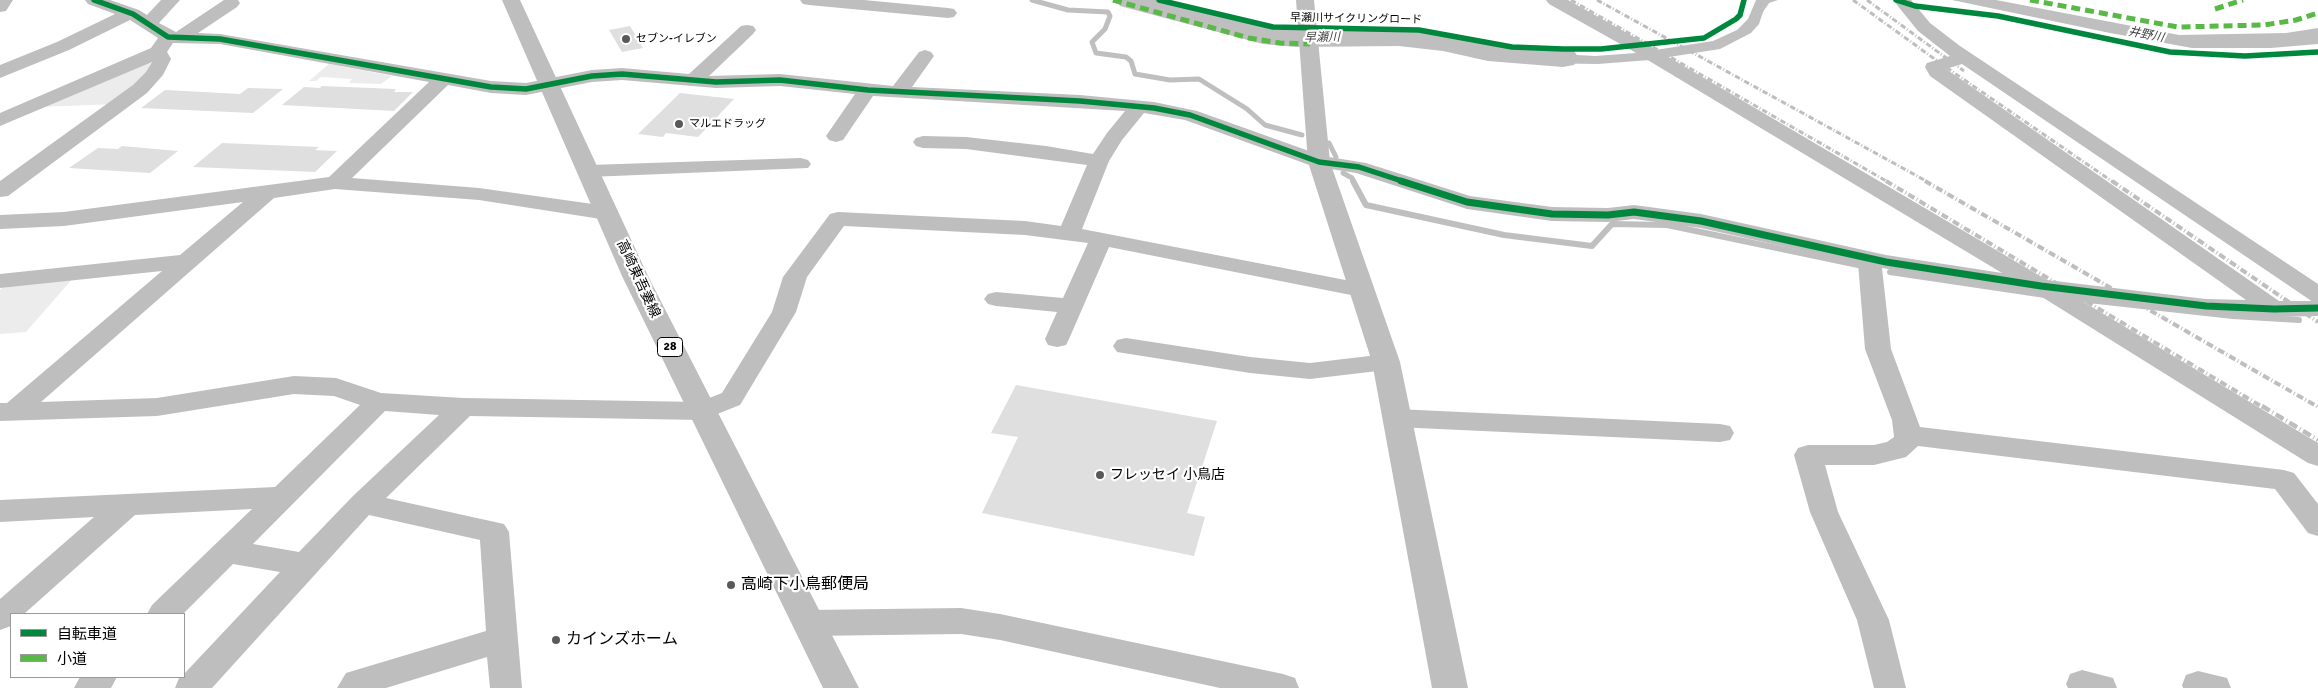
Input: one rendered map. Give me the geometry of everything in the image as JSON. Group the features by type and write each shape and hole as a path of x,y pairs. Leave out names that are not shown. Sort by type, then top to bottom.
{"main road":[{"name":"高崎東吾妻線","path":"511,0 550,83 635,276 841,688"},
{"path":"1305,0 1319,162 1386,362 1450,688"}],"street":[{"path":"0,7 4,0"},
{"path":"94,0 130,13 149,23 169,42 220,39 442,80 491,87 526,89 592,76 622,74 692,81 780,80 868,90 1080,101 1139,106 1190,115 1319,162 1359,167 1467,202 1552,214 1608,215 1634,212 1700,221 1869,259 2041,286 2206,306 2274,309 2318,308"},
{"path":"149,23 171,0"},
{"path":"809,0 948,13"},
{"path":"1555,0 1661,60 2041,286 2318,456"},
{"path":"1902,0 1924,27 1965,58 2190,211 2318,295"},
{"path":"0,120 169,42 231,3"},
{"path":"0,72 63,46 130,13"},
{"path":"692,81 747,30"},
{"path":"0,191 140,89 154,75 169,42"},
{"path":"899,91 925,56"},
{"path":"1965,58 1934,67 1937,72 2007,122 2274,309"},
{"path":"334,183 442,80"},
{"path":"836,136 868,90"},
{"path":"1070,234 1099,161 1114,137 1139,106"},
{"path":"923,142 993,146 1099,161"},
{"path":"589,171 801,164"},
{"path":"0,222 64,219 334,183 479,194 607,213"},
{"path":"7,411 188,261 266,193"},
{"path":"2145,217 2190,211"},
{"path":"7,411 157,408 294,386 336,387 379,402 463,407 702,412 731,399 784,312 795,276 838,219 1025,228 1070,234 1361,290"},
{"path":"1057,339 1101,239"},
{"path":"1869,259 1878,349 1904,420 1908,440 1896,450 1874,455 1808,455 1824,512 1873,620 1890,688"},
{"path":"1,282 188,261"},
{"path":"996,299 1071,306"},
{"path":"1126,346 1250,365 1310,371 1386,362"},
{"path":"164,613 280,497 379,402"},
{"path":"191,688 363,503 463,407"},
{"path":"1396,418 1720,433"},
{"path":"1907,435 2284,480 2318,525"},
{"path":"0,511 280,497"},
{"path":"363,503 494,532 506,688"},
{"path":"0,616 127,505"},
{"path":"225,551 306,565"},
{"path":"808,623 961,621 1000,627 1283,688"},
{"path":"353,688 358,682 502,639"},
{"path":"90,688 100,678"},
{"path":"2200,688 2198,686 2215,688"}],"shaded area":[{"path":"152,60 146,73 114,104 40,107"},
{"path":"329,64 392,76 381,84 349,83 352,79 321,77 316,81 309,81"},
{"path":"74,277 26,332 0,334 0,290 2,288 12,282"}],"water":[{"path":"1756,0 1778,0 1769,3 1763,12 1759,24 1751,33 1720,49 1650,60 1598,64 1532,63 1500,59 1505,51 1595,56 1636,53 1713,41 1737,30 1748,19"},
{"name":"井野川","path":"1952,0 1996,0 2179,35 2286,33 2318,28 2318,44 2271,48 2192,48"}],"building":[{"name":"セブン-イレブン","path":"630,26 643,48 622,52 609,30"},
{"path":"322,86 396,89 394,92 413,92 394,111 282,105 304,87 320,88"},
{"path":"248,88 283,89 253,113 141,108 165,90 240,94"},
{"name":"マルエドラッグ","path":"680,93 734,99 698,137 666,133 663,137 638,134"},
{"path":"222,143 319,147 315,150 337,151 315,172 193,167"},
{"path":"122,146 178,151 150,173 69,168 98,148 118,149"},
{"name":"フレッセイ 小鳥店","path":"1016,385 1217,421 1187,513 1205,517 1194,556 982,513 1018,437 991,433"}],"waterway":[{"path":"1032,0 1068,10 1108,12 1110,16 1105,29 1092,42 1096,53 1126,57 1131,61 1135,74 1170,80 1199,79 1247,109 1265,125 1302,135"},
{"name":"早瀬川","path":"1130,0 1263,35 1296,38 1399,37 1443,42 1488,52 1563,58"},
{"path":"1329,143 1336,157"},
{"path":"1343,173 1352,178 1354,182"},
{"path":"1353,181 1366,205 1504,235 1592,246 1612,224 1667,225 1863,266"},
{"path":"1890,272 2045,295"},
{"path":"2070,298 2233,316 2299,320"}],"railway":[{"path":"1571,0 1888,182"},
{"path":"1597,0 1928,182"},
{"path":"1853,0 1947,68 2113,182"},
{"path":"1867,0 1964,71"},
{"path":"1886,181 2264,408"},
{"path":"1925,181 2318,407"},
{"path":"2112,181 2318,322"},
{"path":"2262,406 2318,440"}],"marked path":[{"path":"1113,0 1249,38 1280,43 1310,44"},
{"path":"2030,0 2178,27 2264,25 2296,20 2318,13"},
{"path":"2215,9 2243,0"}],"cycle path":[{"path":"94,0 133,14 168,37 220,39 491,87 526,89 592,76 622,74 716,82 780,80 868,90 1080,101 1154,108 1190,115 1319,162 1359,167 1467,202 1552,214 1608,215 1634,212 1701,221 1886,262 2041,286 2206,306 2274,309 2318,308"},
{"name":"早瀬川サイクリングロード","path":"1159,0 1273,27 1419,30 1512,47 1563,49 1601,49 1704,38 1736,19 1740,15 1744,0"},
{"path":"1896,0 1915,6 1998,16 2170,52 2245,56 2318,52"}],"place":[{"name":"セブン-イレブン","path":"626,39"},
{"name":"マルエドラッグ","path":"679,124"},
{"name":"フレッセイ 小鳥店","path":"1100,475"},
{"name":"高崎下小鳥郵便局","path":"731,585"},
{"name":"カインズホーム","path":"556,640"}]}
